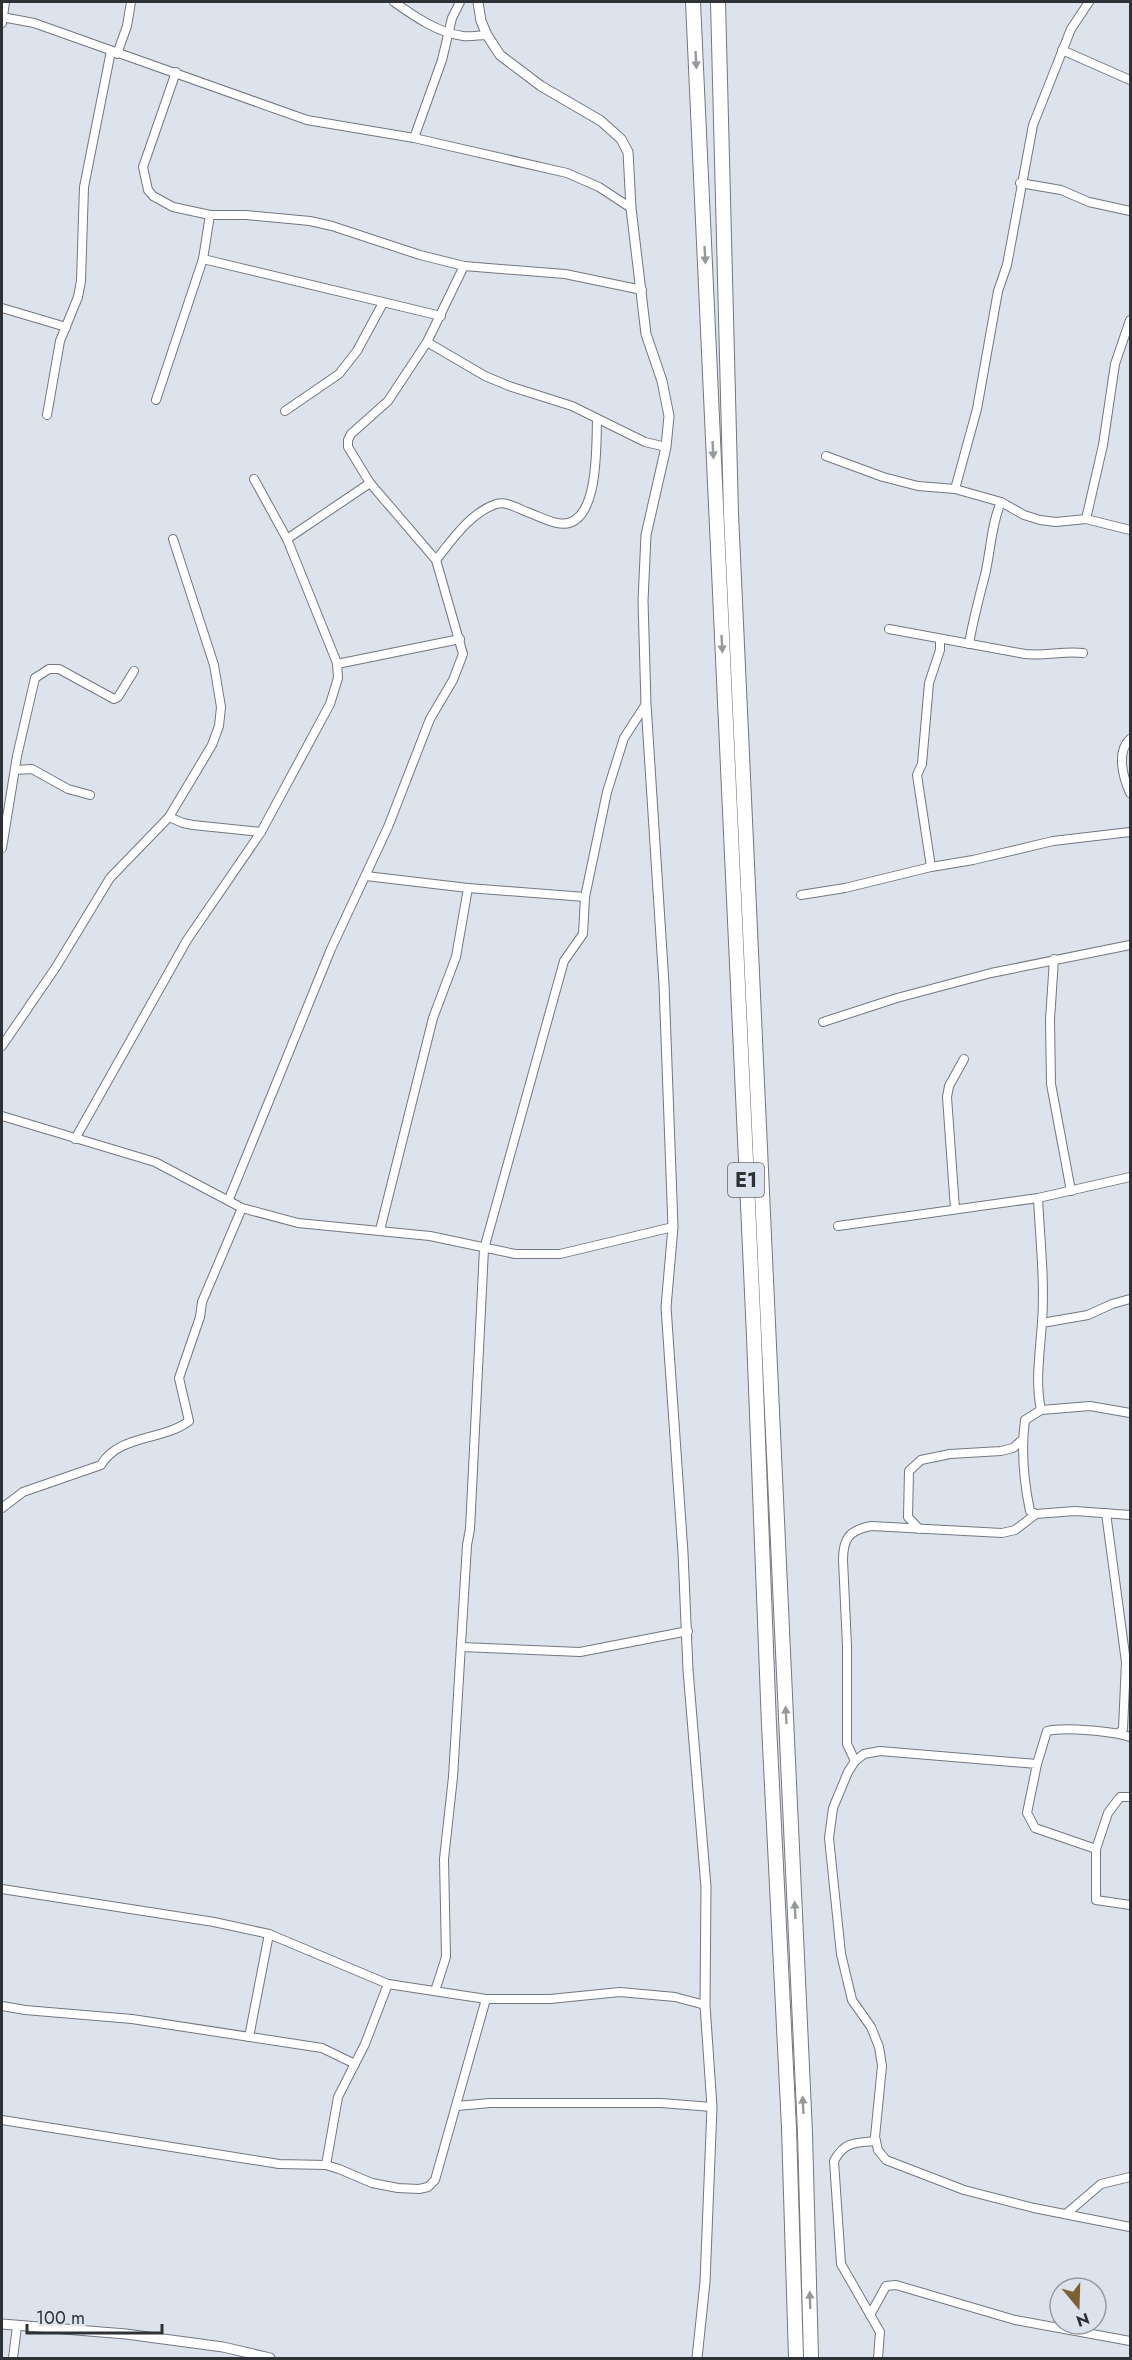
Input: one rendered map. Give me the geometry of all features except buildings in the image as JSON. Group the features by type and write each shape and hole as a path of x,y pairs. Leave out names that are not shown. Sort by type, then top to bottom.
{"highway":[{"name":"E1","path":"693,2 754,1336 769,1737 789,2128 796,2358"},
{"name":"E1","path":"718,2 731,514 802,2061 811,2358"}],"street":[{"path":"2,23 5,2"},
{"path":"47,415 60,341 79,289 84,187 114,53 127,26 131,2"},
{"path":"394,2 421,22 448,33 465,36 487,35"},
{"path":"414,138 460,2"},
{"path":"478,2 481,21 500,55 520,71 601,120 621,139 628,152 631,208 646,334 662,381 669,416 666,447 646,535 643,601 646,704 664,984 673,1227 666,1307 688,1631 688,1670 706,1887 705,2005 712,2108 705,2282 697,2358"},
{"path":"955,489 977,409 998,291 1007,266 1020,183 1033,125 1071,29 1089,2"},
{"path":"2,17 34,22 114,53 176,72 307,120 414,138 567,173 598,187 631,208"},
{"path":"1062,50 1131,80"},
{"path":"176,72 143,167 153,196 173,207 210,215 310,221 464,266 565,274 642,290"},
{"path":"1020,183 1061,190 1089,202 1131,211"},
{"path":"156,400 191,289 203,259 210,215"},
{"path":"203,259 441,316"},
{"path":"229,1199 331,949 388,827 430,719 459,666 463,654 436,560 370,483 348,447 348,440 351,434 388,401 427,342 464,266"},
{"path":"285,411 339,374 357,351 382,303"},
{"path":"2,308 66,327"},
{"path":"1086,519 1103,445 1115,364 1131,320"},
{"path":"427,342 485,376 573,406 645,442 666,447"},
{"path":"436,560 462,527 497,504 506,504 558,524 577,519 588,506 593,483 597,420"},
{"path":"826,456 883,477 918,486 955,489 1001,502 1040,520 1056,522 1086,519 1131,530"},
{"path":"75,1139 187,940 261,832 330,704 338,678 337,664 287,539 254,479"},
{"path":"287,539 370,483"},
{"path":"969,644 977,600 985,576 995,516 1001,502"},
{"path":"2,1046 56,967 110,878 169,817 212,745 219,726 221,707 214,665 172,539"},
{"path":"889,630 1024,654 1044,656 1061,651 1083,653"},
{"path":"337,664 460,639"},
{"path":"931,867 917,775 922,764 929,683 940,650 940,640"},
{"path":"2,848 15,770 35,678 49,669 59,669 114,699 118,697 134,671"},
{"path":"435,1991 446,1957 444,1859 453,1777 467,1545 470,1529 484,1249 564,961 583,934 585,897 607,792 624,738 646,704"},
{"path":"1131,739 1124,747 1122,759 1124,778 1131,793"},
{"path":"15,770 32,770 68,789 90,795"},
{"path":"169,817 193,825 261,832"},
{"path":"801,895 845,888 1053,841 1131,832"},
{"path":"366,876 468,888 585,897"},
{"path":"380,1230 433,1018 456,957 468,888"},
{"path":"823,1022 897,998 991,973 1131,945"},
{"path":"1054,959 1050,1020 1051,1084 1071,1191"},
{"path":"955,1209 947,1097 949,1086 964,1059"},
{"path":"2,1116 155,1162 229,1199 242,1208 298,1223 430,1236 515,1254 560,1254 673,1227"},
{"path":"838,1226 1038,1198 1131,1177"},
{"path":"1038,1198 1042,1323 1039,1346 1041,1410"},
{"path":"2,1508 23,1492 101,1465 107,1455 139,1438 178,1429 189,1421 178,1378 200,1317 202,1302 242,1208"},
{"path":"1042,1323 1088,1315 1112,1304 1131,1299"},
{"path":"1131,1413 1090,1406 1077,1409 1041,1410 1025,1420 1022,1440 1030,1511 1036,1514 1075,1511 1131,1515"},
{"path":"919,1528 908,1517 909,1471 913,1466 921,1460 950,1454 1013,1448 1022,1440"},
{"path":"1106,1513 1126,1632 1126,1696 1123,1729 1119,1733"},
{"path":"855,1761 848,1744 843,1548 848,1536 857,1528 871,1526 1002,1533 1015,1530 1036,1514"},
{"path":"461,1647 566,1653 688,1631"},
{"path":"1096,1849 1035,1828 1027,1813 1037,1764 1047,1731 1059,1728 1119,1733 1131,1737"},
{"path":"1037,1764 880,1750 864,1754 855,1761 833,1808 829,1838 841,1954 852,2000 871,2027 879,2047 882,2066 876,2141 878,2150 886,2160 964,2190 1131,2228"},
{"path":"1131,1797 1120,1797 1108,1813 1096,1849 1096,1900 1131,1905"},
{"path":"2,1888 214,1922 269,1934 388,1984 486,1999 550,1998 620,1992 675,1997 705,2005"},
{"path":"249,2037 269,1934"},
{"path":"326,2165 338,2097 365,2044 388,1984"},
{"path":"2,2120 279,2164 326,2165 381,2185 419,2189 428,2187 435,2180 486,1999"},
{"path":"2,2006 132,2019 322,2048 355,2064"},
{"path":"457,2106 490,2103 661,2103 712,2108"},
{"path":"876,2141 848,2144 840,2150 834,2161 841,2264 880,2332 878,2358"},
{"path":"1066,2214 1101,2184 1131,2177"},
{"path":"870,2315 886,2286 896,2285 1015,2320 1131,2341"},
{"path":"2,2324 137,2335 223,2347 270,2358"},
{"path":"13,2358 17,2326"}]}
